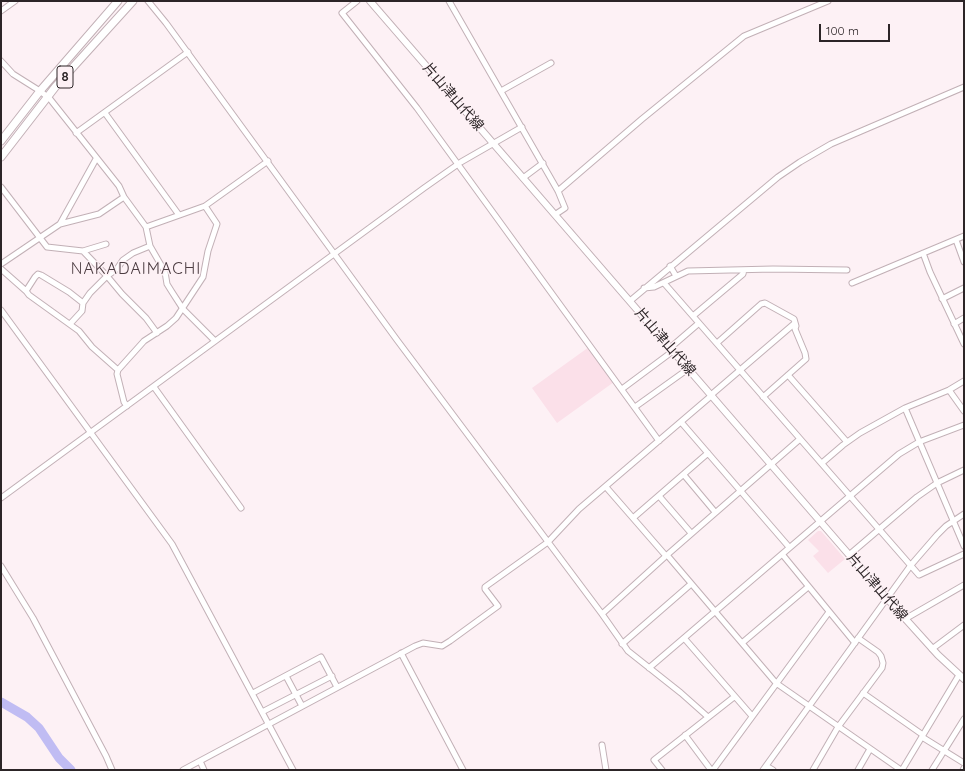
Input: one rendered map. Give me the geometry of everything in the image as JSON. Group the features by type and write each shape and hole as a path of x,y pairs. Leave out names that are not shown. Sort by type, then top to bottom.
{"highway":[{"name":"8","path":"1,141 40,91 118,1"},
{"name":"8","path":"1,157 48,97 133,1"}],"main road":[{"name":"片山津山代線","path":"370,1 556,214 770,465 886,598 932,648 962,677"}],"street":[{"path":"1,11 15,1"},
{"path":"148,1 159,13 188,52 397,340 602,614 622,644 628,651 681,693 708,717"},
{"path":"357,1 342,13 458,164 659,441"},
{"path":"449,1 558,191 565,208 556,214"},
{"path":"558,191 642,119 744,36 828,1"},
{"path":"76,133 188,52"},
{"path":"1,61 13,74 48,97 119,186 124,197 146,227 150,246 164,272 167,284 183,309 215,341"},
{"path":"501,91 551,63"},
{"path":"630,301 778,177 800,162 831,144 964,87"},
{"path":"105,113 179,215"},
{"path":"1,498 458,164 522,127"},
{"path":"60,224 96,159"},
{"path":"146,227 205,206 268,161"},
{"path":"523,178 543,163"},
{"path":"1,187 47,247 83,251 106,244"},
{"path":"1,264 60,224 99,214 124,197"},
{"path":"127,406 117,374 118,370 144,341 173,322 203,277 208,251 217,224 205,206"},
{"path":"852,283 964,236"},
{"path":"956,240 964,262"},
{"path":"70,324 82,311 83,303 90,292 117,269 123,260 133,253 150,246"},
{"path":"83,251 146,318 157,333"},
{"path":"923,253 942,299 964,344"},
{"path":"670,266 676,276"},
{"path":"1,269 29,295 79,331 92,347 118,370"},
{"path":"644,288 654,287 688,271 773,269 846,270"},
{"path":"693,316 743,274 744,270"},
{"path":"26,291 38,274 69,292 83,303"},
{"path":"664,283 920,575 964,554"},
{"path":"942,299 964,288"},
{"path":"717,343 761,304 765,303 794,319 796,323 795,329 806,359 763,397"},
{"path":"1,310 172,544 293,770"},
{"path":"954,324 964,318"},
{"path":"622,389 672,350 699,323"},
{"path":"183,770 337,687 423,643 442,646 498,606 485,587 548,542 579,509 796,323"},
{"path":"635,407 688,369"},
{"path":"788,375 847,442"},
{"path":"822,463 847,442 905,408 949,390 964,381"},
{"path":"154,387 241,508"},
{"path":"949,390 964,411"},
{"path":"905,408 964,546"},
{"path":"681,422 789,547"},
{"path":"649,668 899,454 919,442 964,425"},
{"path":"602,614 666,555 800,439"},
{"path":"633,518 708,453"},
{"path":"850,555 937,483 964,470"},
{"path":"684,475 715,512"},
{"path":"606,487 776,683 901,770 962,677"},
{"path":"659,496 691,533"},
{"path":"773,770 764,768 886,598 925,547 953,521 964,514"},
{"path":"782,554 829,612 857,640 878,652 883,663 882,668 838,727 813,770"},
{"path":"1,566 33,618 112,770"},
{"path":"622,644 691,584"},
{"path":"905,619 964,585"},
{"path":"742,643 808,587"},
{"path":"685,735 712,770 829,612"},
{"path":"932,648 964,625"},
{"path":"684,638 752,716"},
{"path":"401,654 464,770"},
{"path":"252,693 321,657 337,687"},
{"path":"286,676 302,706"},
{"path":"262,712 332,676"},
{"path":"863,693 922,736 964,763"},
{"path":"662,770 654,760 734,697"},
{"path":"932,770 943,750 964,720"},
{"path":"602,745 606,770"},
{"path":"858,770 870,749"},
{"path":"200,761 204,770"}],"shaded area":[{"path":"589,347 614,382 557,423 532,388"},
{"path":"818,531 821,531 845,559 828,573 813,556 819,551 808,540"}],"waterway":[{"path":"1,702 27,717 39,728 59,758 71,770"}],"district":[{"name":"NAKADAIMACHI","path":"136,269"}]}
